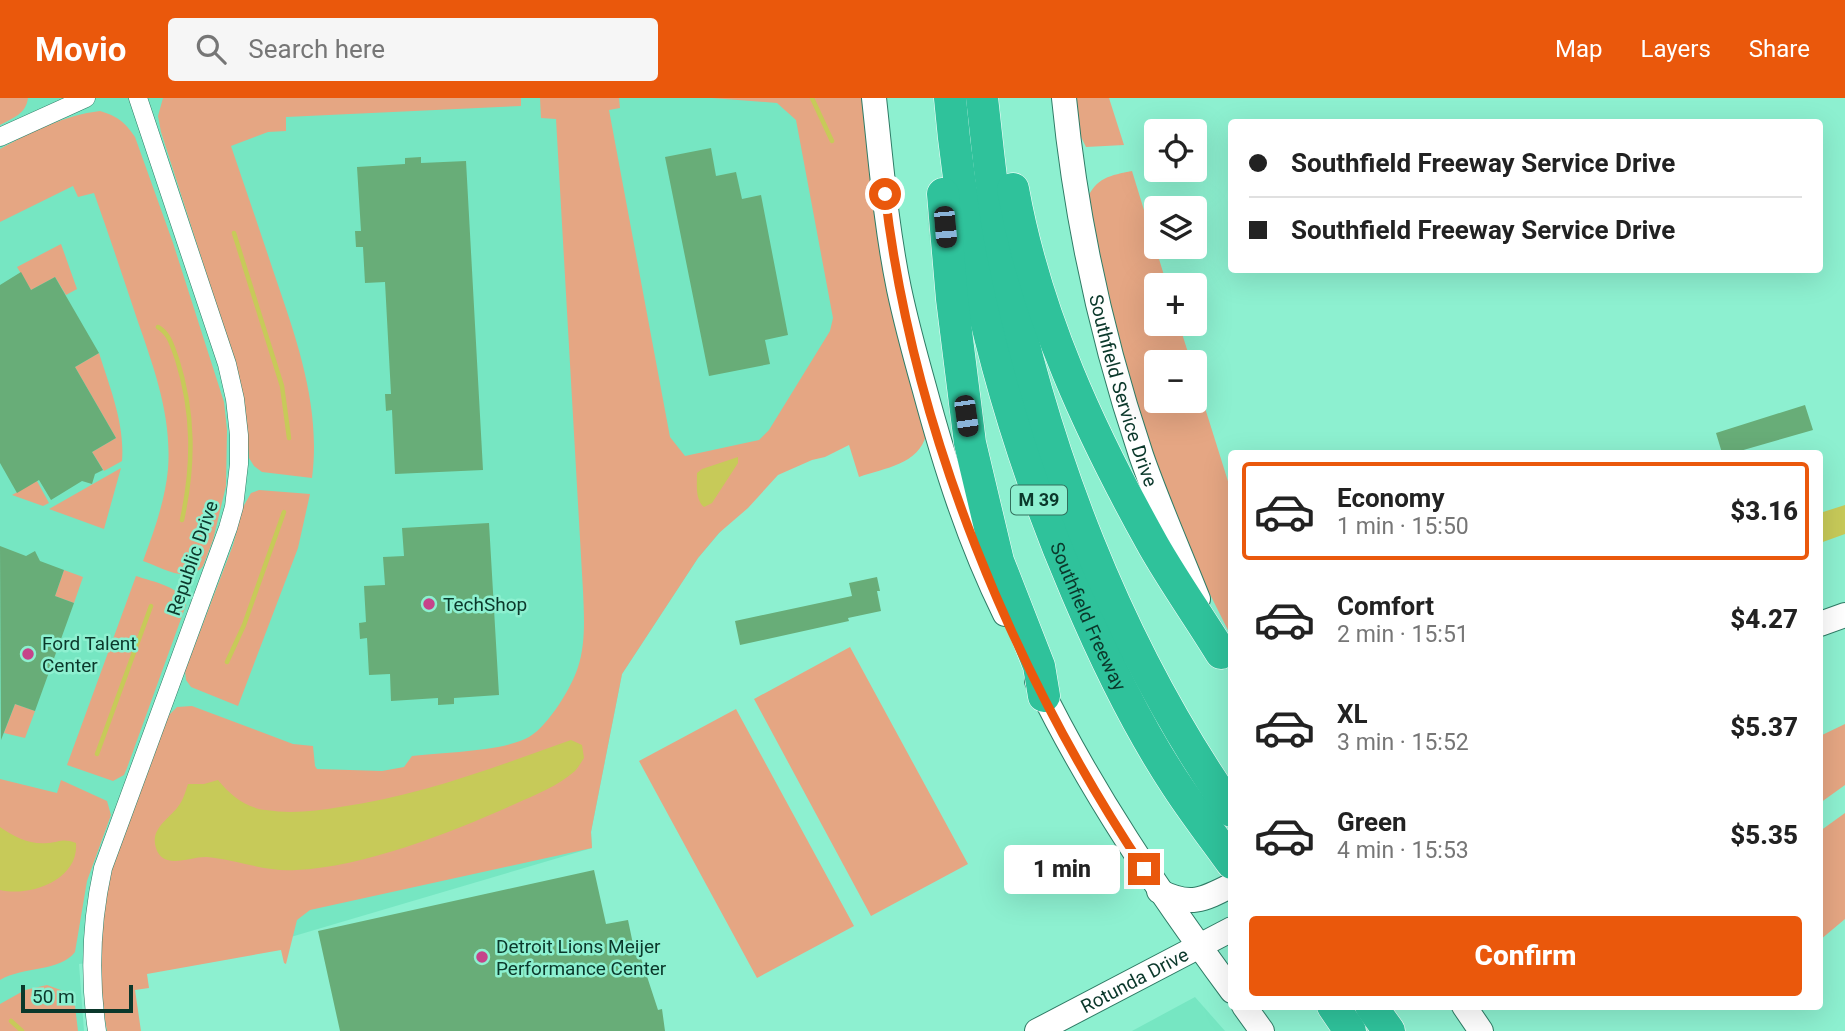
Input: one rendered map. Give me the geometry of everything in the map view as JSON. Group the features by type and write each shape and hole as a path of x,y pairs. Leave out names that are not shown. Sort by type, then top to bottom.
{"highway":[{"path":"934,98 952,299 970,443 998,561 1039,666 1044,696"},
{"name":"Southfield Freeway","path":"950,98 964,206 984,312 1003,390 1047,523 1087,616 1129,703 1177,787 1228,857"},
{"name":"Southfield Freeway","path":"982,98 1002,249 1033,383 1048,432 1082,525 1142,658 1189,744 1228,805"},
{"path":"1001,98 1007,156 1028,259 1041,305 1065,369 1155,548 1227,662"},
{"path":"1335,1010 1350,1031"},
{"path":"1374,1010 1389,1031"}],"main road":[{"path":"874,98 887,216 899,289 942,454 982,568 1044,696 1097,793 1159,891 1228,986"},
{"name":"Southfield Service Drive","path":"1065,98 1072,173 1082,230 1119,386 1162,511 1227,662"},
{"path":"1823,624 1845,615"},
{"path":"1159,891 1174,899 1189,901 1204,900 1228,887"},
{"name":"Rotunda Drive","path":"1037,1031 1226,932"},
{"path":"1247,1010 1262,1031"},
{"path":"1467,1010 1482,1031"}],"street":[{"path":"0,137 86,98"},
{"name":"Republic Drive","path":"97,1031 92,960 95,901 103,868 228,528 239,464 235,399 227,364 138,98"}],"shaded area":[{"path":"0,98 860,98 889,333 698,558 622,674 591,832 592,848 284,939 79,964 84,1031 0,1031"},
{"path":"0,98 28,98 22,112 0,125"},
{"path":"163,98 521,98 521,106 286,117 286,131 268,132 231,146 292,327 306,377 313,427 312,478 262,472 249,458 245,406 236,366 161,132 158,116"},
{"path":"540,98 619,98 620,108 609,110 670,437 685,456 759,440 769,430 830,331 833,318 796,120 777,103 712,98 865,98 926,435 922,445 916,453 900,464 859,477 849,445 778,475 748,508 719,533 698,558 622,674 591,832 592,848 310,910 297,920 286,964 281,950 147,974 149,988 135,990 141,1031 107,1031 102,991 101,948 105,905 113,865 166,718 177,707 192,706 293,744 313,746 317,769 382,771 404,767 412,756 488,749 529,737 551,715 575,675 581,658 584,610 556,119 541,118"},
{"path":"1073,98 1109,98 1124,145 1086,147 1078,131"},
{"path":"100,111 120,120 135,137 173,243 224,402 227,430 226,486 213,540 203,566 190,574 174,573 143,561 164,493 169,449 167,430 155,374 94,193 78,197 73,186 0,222 0,149 61,120"},
{"path":"1132,171 1144,210 1144,259 1159,259 1163,273 1144,273 1144,336 1183,336 1187,350 1144,350 1144,413 1207,413 1228,481 1228,630 1188,548 1160,479 1134,400 1087,200 1099,182"},
{"path":"61,244 77,289 66,295 55,277 31,290 17,267"},
{"path":"99,353 116,406 122,447 122,461 104,471 92,452 116,438 75,367"},
{"path":"738,457 738,463 712,503 704,507 698,496 697,473"},
{"path":"121,468 104,529 49,509"},
{"path":"37,481 49,503 43,506 12,495"},
{"path":"259,490 310,494 298,548 238,706 191,687 186,680 185,671 233,545 243,507 251,493"},
{"path":"1845,505 1845,534 1823,542 1823,512"},
{"path":"64,570 83,577 74,603 55,596"},
{"path":"136,576 172,589 186,605 127,768 124,775 113,781 67,765"},
{"path":"850,647 968,864 871,916 754,699"},
{"path":"15,704 35,711 25,738 4,733"},
{"path":"736,709 854,926 757,978 639,761"},
{"path":"1845,724 1845,785 1823,801 1823,735"},
{"path":"571,740 582,745 584,758 575,771 546,790 464,826 379,855 323,867 285,870 207,857 171,861 160,855 156,848 157,831 179,805 188,784 204,784 218,780 239,800 259,809 285,812 322,810 428,788"},
{"path":"0,779 57,793 61,780 107,801 111,815 87,881 75,952 60,963 0,980"},
{"path":"1845,813 1845,919 1823,937 1823,829"},
{"path":"0,827 29,841 76,843 75,856 70,867 61,876 38,888 12,892 0,890"},
{"path":"47,985 69,993 75,1006 78,1031 0,1031 0,1004 25,990"},
{"path":"1195,997 1225,1031 1132,1031"}],"building":[{"path":"711,148 716,176 736,172 742,199 761,195 788,335 765,340 770,364 709,376 665,157"},
{"path":"421,157 421,163 466,161 483,470 395,474 392,410 386,411 385,394 391,394 385,282 365,283 363,247 356,247 355,231 361,231 357,167 405,164 405,158"},
{"path":"21,272 31,290 55,277 99,353 75,367 116,438 92,452 103,470 95,474 92,484 82,481 51,500 39,480 17,493 0,463 0,285"},
{"path":"1805,405 1813,430 1743,450 1721,450 1716,433"},
{"name":"TechShop","path":"489,523 499,695 454,698 454,704 438,705 438,698 391,701 390,674 369,675 367,638 360,639 359,623 366,622 364,586 385,585 383,557 404,556 402,528"},
{"name":"Ford Talent Center","path":"0,546 26,556 35,551 40,561 64,570 55,596 74,603 35,711 15,704 1,740"},
{"path":"877,577 881,611 848,618 849,621 740,645 735,621 852,596 849,583"},
{"name":"Detroit Lions Meijer Performance Center","path":"594,870 606,924 628,920 634,949 638,949 658,1010 662,1009 665,1031 340,1031 318,931"}],"waterway":[{"path":"812,98 832,141"},
{"path":"234,233 282,386 289,438"},
{"path":"158,327 172,345 187,399 190,459 182,520"},
{"path":"227,662 244,625 284,512"},
{"path":"97,754 151,606"},
{"path":"11,1021 22,1031"}],"place":[{"name":"TechShop","path":"429,604"},
{"name":"Ford Talent Center","path":"28,654"},
{"name":"Detroit Lions Meijer Performance Center","path":"482,957"}],"route":[{"path":"885,194 899,289 912,343 942,454 982,568 1044,696 1097,793 1144,869"}]}
